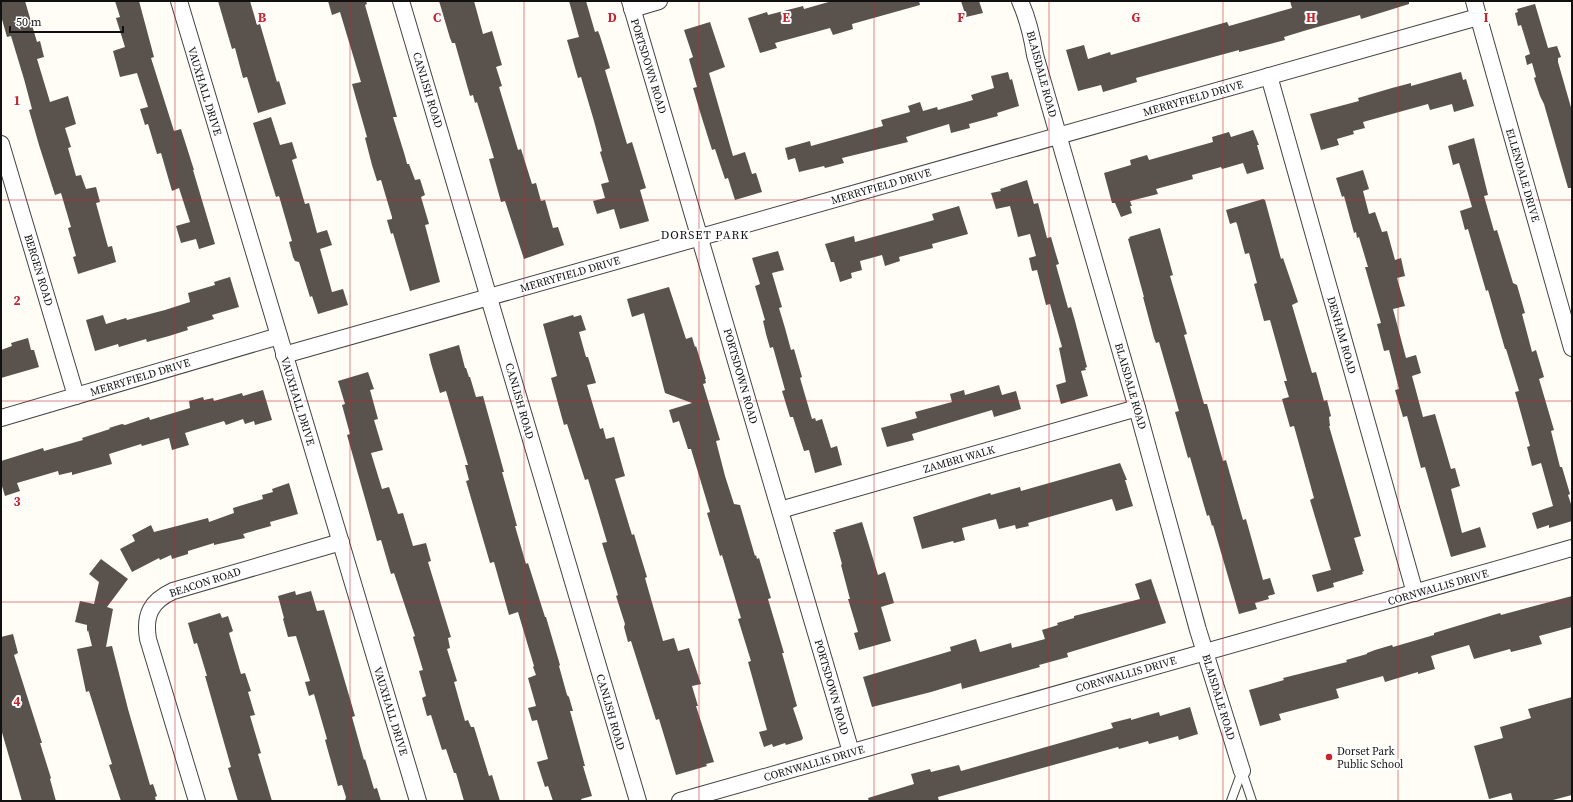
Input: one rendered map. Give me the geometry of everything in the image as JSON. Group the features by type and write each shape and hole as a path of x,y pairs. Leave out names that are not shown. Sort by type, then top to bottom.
{"street":[{"name":"VAUXHALL DRIVE","path":"179,1 418,801"},
{"name":"CANLISH ROAD","path":"401,1 638,801"},
{"path":"631,5 659,1"},
{"name":"BLAISDALE ROAD","path":"1020,1 1027,16 1035,55 1138,408 1198,630 1242,771"},
{"name":"ELLENDALE DRIVE","path":"1474,1 1572,348"},
{"name":"PORTSDOWN ROAD","path":"631,5 851,752"},
{"name":"MERRYFIELD DRIVE","path":"284,355 1478,17"},
{"name":"DENHAM ROAD","path":"1269,76 1415,593"},
{"name":"BERGEN ROAD","path":"1,144 76,396"},
{"name":"MERRYFIELD DRIVE","path":"1,418 279,336"},
{"name":"ZAMBRI WALK","path":"780,510 1138,408"},
{"name":"BEACON ROAD","path":"197,801 148,639 148,617 152,608 161,596 173,591 341,542"},
{"name":"CORNWALLIS DRIVE","path":"680,801 1572,548"}],"lane":[{"path":"1231,801 1242,771"},
{"path":"1242,771 1252,801"}],"building":[{"path":"1,1 25,1 37,42 40,41 44,57 37,59 50,102 68,96 76,124 65,128 71,147 68,148 76,176 81,175 86,189 96,187 100,202 96,203 108,247 112,246 116,262 78,274 73,257 76,256 68,228 71,227 61,193 55,195 39,145 29,110 32,109 24,79 11,36 7,37 1,16"},
{"path":"115,1 139,1 154,57 151,58 174,131 181,129 215,244 199,249 196,239 181,243 176,226 190,222 179,188 172,191 161,153 157,154 148,124 145,125 140,109 148,107 137,73 120,77 113,51 125,47 116,18 120,17"},
{"path":"218,1 250,1 257,25 260,24 277,82 279,81 286,104 258,113 247,77 243,78 235,48 232,49"},
{"path":"328,1 366,1 367,4 365,5 397,117 393,117 407,164 409,164 415,180 420,179 425,195 421,197 429,224 425,225 440,282 410,291 393,233 391,234 387,220 392,219 392,217 381,180 377,181 372,165 365,138 367,137 352,84 361,82 340,12 332,15"},
{"path":"439,1 474,1 483,34 492,31 502,65 496,67 502,86 499,87 518,150 521,149 532,184 536,183 541,201 545,200 553,228 558,227 564,245 524,259 505,201 501,202 489,159 494,158 477,102 475,103 473,95 470,96 455,43 452,43 450,38"},
{"path":"569,1 586,1 595,32 598,31 600,36 610,68 605,70 627,144 632,142 646,188 640,190 649,221 620,229 614,209 597,214 593,201 605,198 601,184 609,182 600,152 602,151 594,121 581,77 578,78 567,40 579,37"},
{"path":"832,1 919,1 920,5 852,24 853,29 833,35 830,28 775,43 777,48 760,53 748,18 767,12 768,15 803,6 804,9"},
{"path":"961,1 979,1 983,13 966,17"},
{"path":"1290,1 1409,1 1409,4 1361,19 1360,15 1307,30 1284,37 1285,40 1239,52 1239,50 1136,78 1137,82 1103,92 1101,85 1078,91 1066,50 1084,45 1088,59 1110,52 1111,55 1227,22 1229,26 1292,8"},
{"path":"1535,4 1548,48 1557,46 1561,57 1558,58 1558,62 1572,111 1572,188 1568,188 1544,104 1534,78 1536,77 1532,63 1527,65 1525,56 1530,54 1521,25 1518,26 1515,13 1518,12 1517,9"},
{"path":"710,22 725,67 709,73 733,156 745,152 752,174 756,173 762,192 735,200 728,178 725,179 715,149 712,150 701,115 693,88 697,87 689,59 693,57 684,30"},
{"path":"1008,72 1010,80 1012,79 1019,106 997,113 998,116 969,124 970,128 951,133 949,124 906,137 908,142 842,158 844,163 825,168 824,166 799,172 795,158 788,160 785,148 810,141 811,146 883,126 881,120 910,112 908,106 920,102 923,111 937,107 938,110 973,100 971,95 994,88 991,76"},
{"path":"1461,72 1463,80 1466,79 1474,106 1454,112 1452,104 1430,110 1428,104 1363,122 1365,128 1353,131 1354,134 1337,139 1339,145 1321,150 1310,114 1359,101 1358,98 1392,88 1411,83 1411,86"},
{"path":"271,117 280,145 292,142 297,158 292,160 305,204 309,203 317,233 327,230 332,245 320,249 332,292 343,289 348,305 318,314 312,296 310,297 299,262 295,261 293,257 289,242 292,241 279,196 276,197 253,123"},
{"path":"1253,130 1259,145 1257,145 1264,169 1247,174 1243,163 1192,175 1193,179 1156,189 1158,194 1130,201 1132,213 1121,217 1115,203 1112,203 1104,173 1131,165 1130,160 1147,155 1149,160 1213,142 1212,137 1229,132 1231,137"},
{"path":"1474,138 1488,195 1484,196 1494,231 1497,230 1513,283 1517,285 1525,313 1522,314 1532,352 1536,350 1544,377 1539,379 1554,430 1551,431 1560,467 1562,467 1570,494 1568,495 1572,507 1572,521 1549,528 1549,525 1537,529 1532,513 1553,506 1541,463 1532,466 1527,447 1530,446 1515,392 1519,391 1488,290 1486,291 1468,229 1465,230 1460,211 1472,207 1459,163 1453,165 1448,146"},
{"path":"1363,170 1369,189 1363,191 1369,214 1375,212 1382,232 1387,231 1395,260 1401,258 1405,276 1397,278 1405,306 1393,309 1406,358 1416,355 1421,373 1412,376 1423,417 1435,414 1451,469 1455,468 1460,486 1451,489 1462,533 1480,527 1486,547 1451,557 1425,467 1421,468 1407,416 1403,417 1395,390 1399,389 1389,350 1384,351 1377,324 1381,323 1365,267 1368,267 1359,237 1357,238 1356,232 1354,233 1344,196 1342,197 1336,178"},
{"path":"1027,180 1034,204 1038,203 1047,238 1051,237 1059,264 1056,265 1068,308 1071,307 1087,367 1085,368 1086,370 1081,371 1088,396 1061,404 1056,385 1066,382 1059,348 1062,347 1050,304 1046,305 1037,270 1032,271 1029,258 1036,256 1030,234 1018,237 1010,206 996,209 991,193 1001,191 1000,189"},
{"path":"1263,199 1265,200 1281,259 1283,258 1298,302 1292,305 1312,373 1316,372 1324,401 1327,400 1331,416 1329,417 1329,426 1361,536 1354,538 1364,571 1362,572 1363,574 1333,583 1334,587 1317,592 1312,575 1331,570 1310,500 1314,498 1294,426 1290,427 1282,399 1289,397 1284,381 1287,381 1270,320 1264,321 1254,284 1257,283 1249,253 1245,254 1237,224 1236,222 1230,224 1226,210"},
{"path":"959,206 968,234 932,244 933,248 899,257 900,261 885,266 882,255 860,261 862,270 851,273 852,278 840,282 834,262 831,262 825,244 854,236 855,242 913,226 934,220 932,214"},
{"path":"1160,228 1173,275 1170,276 1187,334 1184,335 1204,404 1207,404 1223,461 1226,460 1243,520 1246,519 1263,580 1270,578 1275,594 1268,596 1269,599 1255,603 1257,609 1239,614 1213,525 1212,526 1209,515 1207,516 1190,457 1188,458 1175,412 1179,411 1159,342 1156,343 1154,338 1128,239 1130,238 1129,237"},
{"path":"778,251 784,270 772,273 782,307 779,308 791,350 794,349 802,377 800,378 812,419 815,418 816,421 822,419 831,448 837,446 842,465 815,473 809,450 804,451 793,417 790,417 782,391 785,390 773,347 770,348 763,321 765,320 755,286 760,284 752,258"},
{"path":"230,277 239,307 212,315 214,319 187,327 188,330 169,336 147,342 146,339 119,347 118,344 95,351 86,320 103,315 106,324 126,318 127,320 165,310 190,302 188,293 215,285 214,282"},
{"path":"669,287 686,339 692,337 695,347 696,346 706,379 706,383 703,384 720,440 716,441 725,476 734,504 740,505 755,556 756,555 757,559 759,558 771,598 768,599 784,653 782,653 797,706 793,708 803,738 802,740 786,745 785,743 773,747 772,744 764,747 759,732 767,730 748,662 751,661 738,619 741,618 722,555 720,556 707,513 710,512 691,449 688,449 679,421 673,423 669,410 692,403 665,393 644,313 632,317 627,299"},
{"path":"573,315 574,317 581,315 586,330 579,332 586,357 588,357 596,383 587,385 600,429 603,428 606,439 614,437 625,476 615,479 632,535 634,534 647,577 645,578 663,641 674,638 678,651 689,648 701,684 692,686 698,706 696,706 714,762 706,764 707,766 676,775 659,719 656,720 631,641 628,642 624,627 625,624 616,596 618,595 602,543 607,542 588,479 585,480 567,424 564,425 551,378 557,376 543,324"},
{"path":"28,338 31,350 34,350 39,367 1,378 1,350 12,346 11,343"},
{"path":"459,345 465,368 470,377 476,397 483,396 504,472 502,472 517,526 515,526 526,564 528,563 546,617 567,695 573,711 570,711 592,796 581,799 582,801 553,801 548,786 545,787 537,762 548,759 537,720 532,721 528,708 536,706 528,678 536,675 534,666 518,612 509,615 494,562 490,563 466,481 469,480 465,465 468,465 446,391 440,393 429,354"},
{"path":"368,372 374,389 370,390 378,419 374,420 383,450 371,453 382,489 389,487 398,514 403,513 413,546 426,543 431,561 428,562 451,637 448,638 450,648 447,649 457,681 454,682 465,721 468,720 471,727 474,727 489,776 492,775 500,801 464,801 456,773 454,773 446,749 442,750 431,715 427,716 422,698 426,696 419,671 423,670 413,637 415,636 394,573 391,574 381,540 377,541 347,435 350,434 342,405 345,404 338,381"},
{"path":"999,385 1002,395 1016,391 1021,409 994,417 992,410 912,434 914,440 887,447 881,428 917,418 915,412 952,402 950,394 964,390 965,395"},
{"path":"263,390 272,420 255,425 254,421 245,424 243,419 226,425 224,421 185,433 189,445 172,450 169,438 142,446 141,444 109,454 112,464 72,475 72,472 59,475 58,471 17,483 20,491 5,496 1,483 1,461 43,448 44,451 83,440 82,438 122,424 125,425 149,417 150,420 190,408 189,401 203,397 204,400 213,398 214,401 242,393 243,396"},
{"path":"1120,463 1127,480 1125,480 1133,506 1116,511 1112,499 1028,523 1029,526 1016,529 1015,525 999,529 996,519 962,528 965,540 954,543 953,541 922,549 913,517 990,493 991,495 1020,487 1021,491"},
{"path":"289,483 298,514 270,522 271,526 243,534 245,538 214,545 214,543 188,551 188,554 172,559 171,555 160,560 159,558 132,572 120,549 135,541 132,535 151,525 154,532 208,518 209,522 234,513 233,508 263,499 262,495 273,492 272,489"},
{"path":"862,522 878,575 885,572 894,603 881,607 891,641 859,650 854,633 858,632 848,599 850,599 833,532 836,532 835,530"},
{"path":"101,559 128,579 107,607 113,609 106,647 112,646 150,785 153,784 157,796 155,797 156,801 121,801 109,765 112,764 89,691 86,692 77,649 92,646 88,630 87,632 87,625 75,622 80,601 94,604 99,582 89,574"},
{"path":"1151,579 1166,623 1067,653 1068,657 1039,665 1040,667 962,689 961,683 872,707 863,677 951,651 950,647 976,639 980,652 1011,643 1012,648 1045,639 1042,630 1058,625 1057,623 1074,618 1074,616 1140,599 1135,584"},
{"path":"295,591 296,595 311,591 317,611 324,610 355,716 352,717 364,760 365,759 374,789 377,788 381,801 345,801 346,797 342,785 338,786 325,740 327,739 314,694 309,696 305,682 310,681 296,636 288,637 283,619 278,596"},
{"path":"1572,596 1572,627 1539,636 1542,644 1511,652 1510,649 1474,659 1469,645 1431,656 1435,669 1418,674 1418,672 1385,682 1383,676 1336,689 1339,698 1279,714 1281,720 1260,726 1249,690 1284,680 1283,678 1347,662 1346,660 1375,650 1392,645 1393,647 1434,635 1434,633 1500,613 1501,615"},
{"path":"220,613 222,618 228,616 233,631 229,633 241,674 245,673 251,691 248,692 255,715 250,716 261,753 258,754 272,801 238,801 228,768 231,767 205,676 207,676 197,643 194,644 188,623"},
{"path":"13,634 18,653 14,655 42,743 40,743 51,778 56,801 22,801 1,729 1,637"},
{"path":"1572,697 1572,795 1549,801 1513,801 1511,793 1489,799 1474,746 1503,738 1500,727 1531,718 1528,709"},
{"path":"1190,707 1198,734 1179,740 1178,736 1149,744 1148,741 1119,749 1118,747 938,797 939,801 869,801 868,798 914,784 911,774 930,769 931,772 959,765 961,771 1113,728 1111,723 1131,718 1131,720 1159,712 1160,716"}],"place":[{"name":"Dorset Park Public School","path":"1329,757"}],"district":[{"name":"DORSET PARK","path":"705,235"}]}
